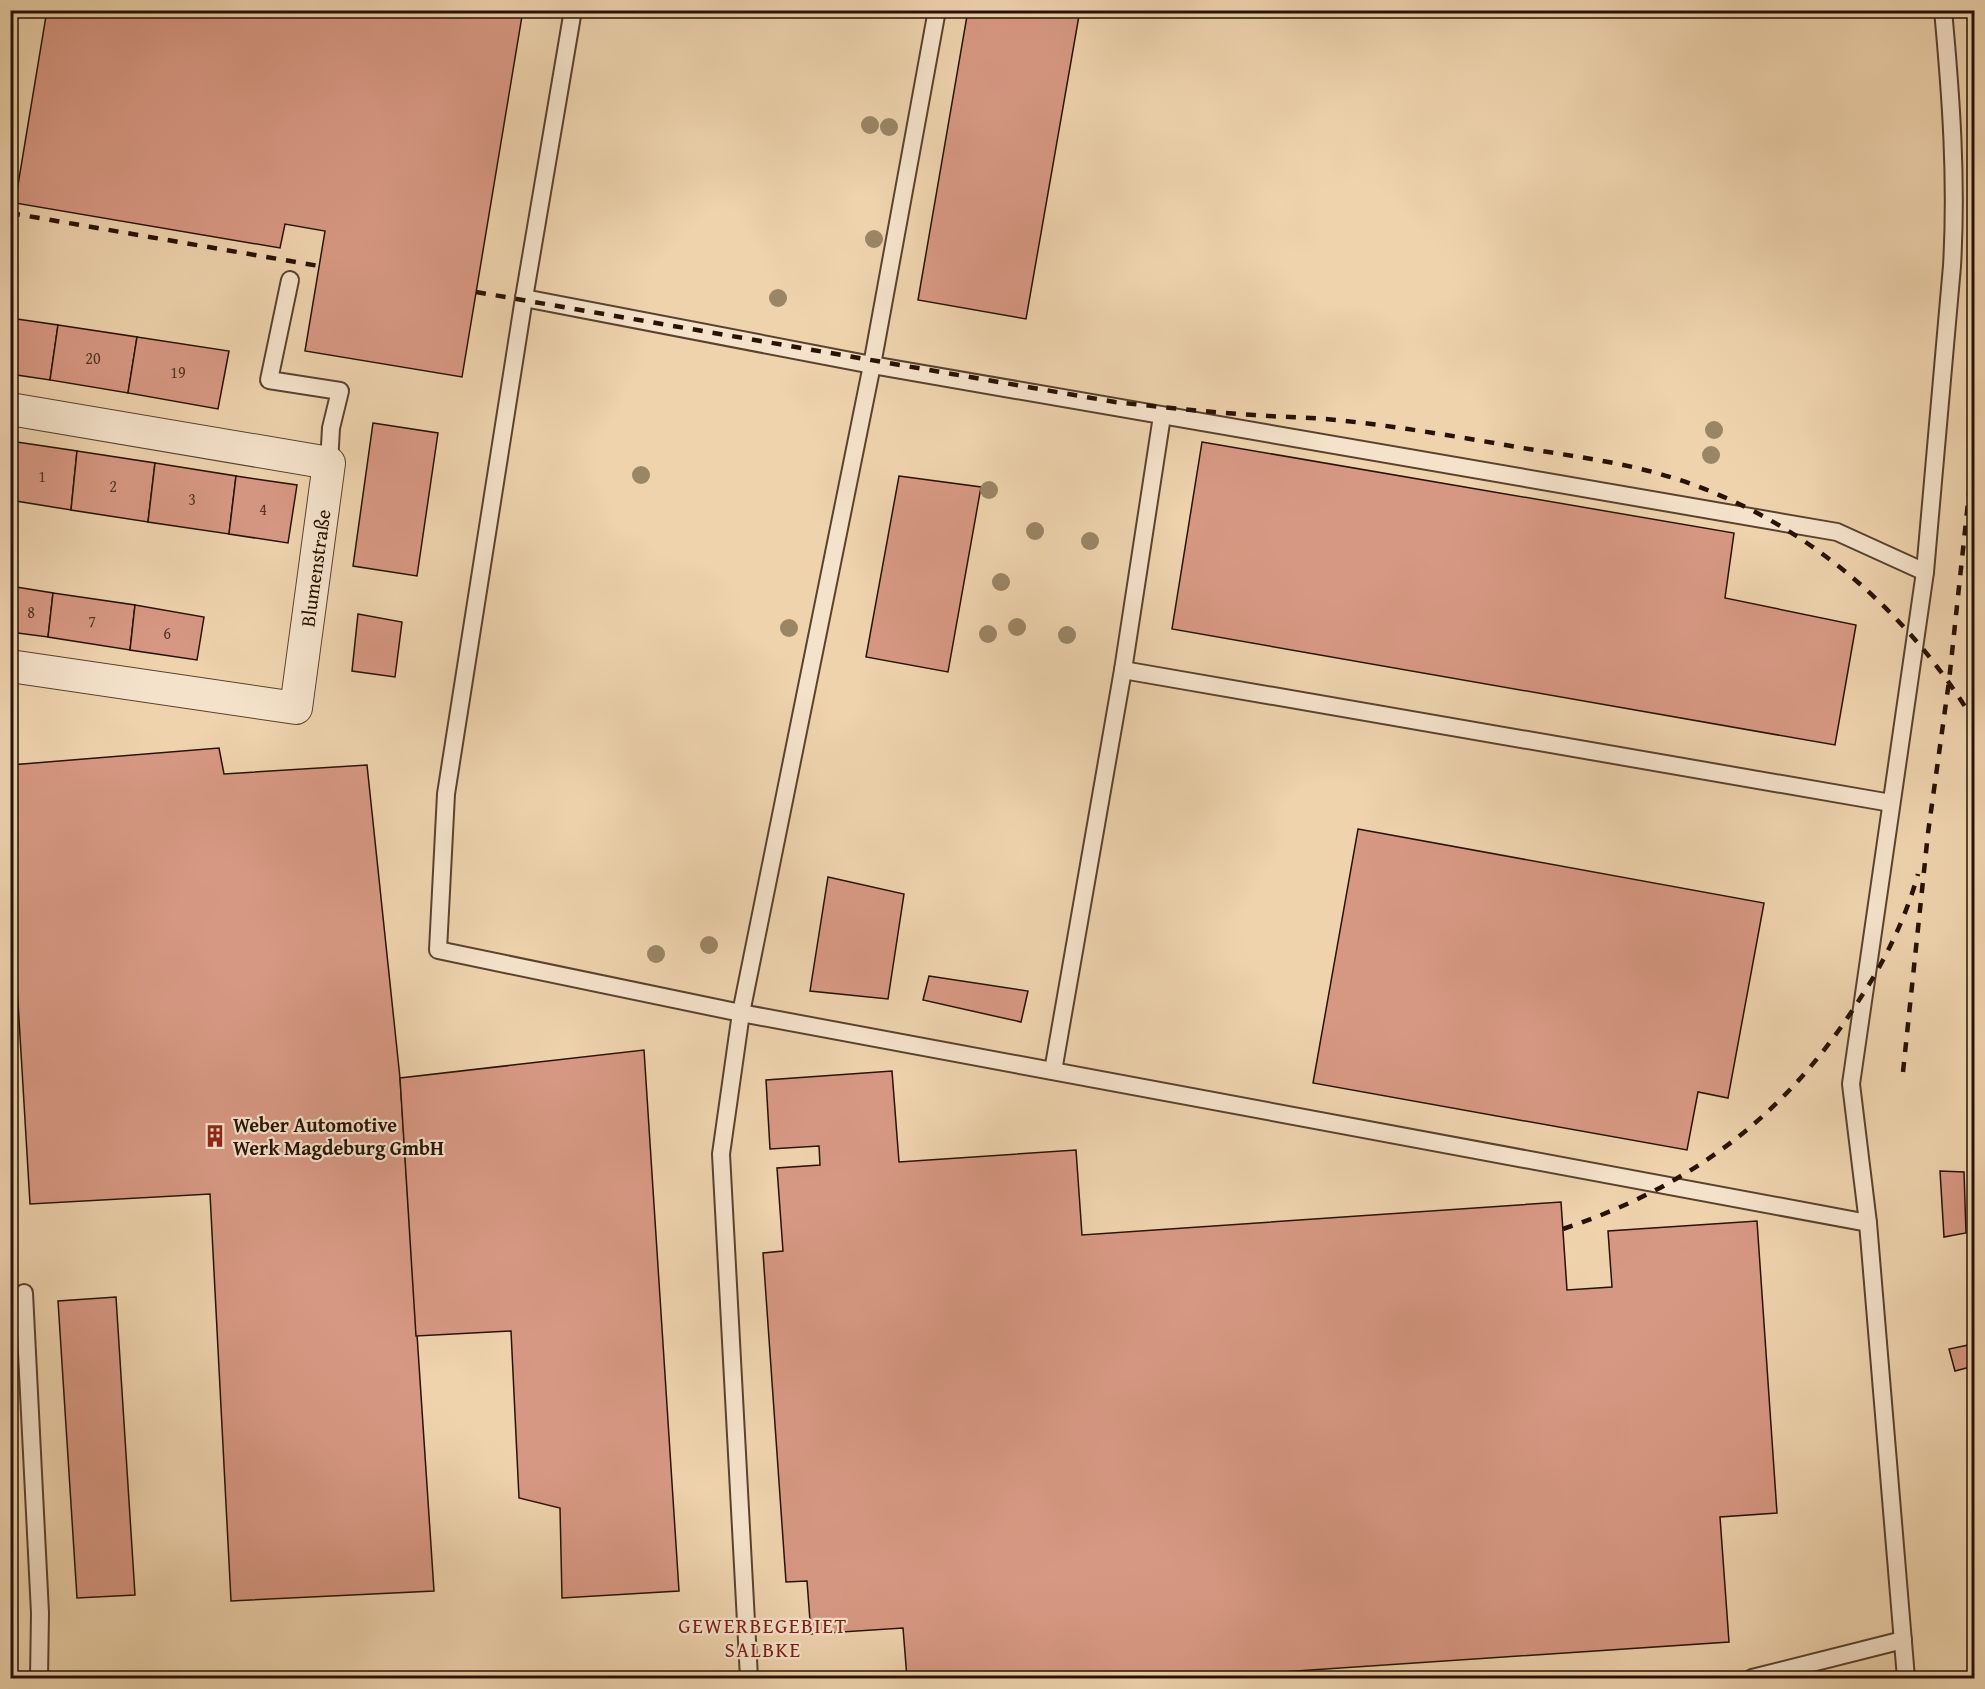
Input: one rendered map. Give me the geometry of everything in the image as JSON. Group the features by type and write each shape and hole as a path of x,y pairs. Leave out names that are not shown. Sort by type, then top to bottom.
{"street":[{"path":"10,409 329,463"},
{"name":"Blumenstraße","path":"10,666 296,708 329,463"}],"lane":[{"path":"573,10 524,298 446,794 438,950 741,1013 1868,1223"},
{"path":"749,1678 721,1154 741,1013 872,365 937,10"},
{"path":"1906,1678 1868,1223 1851,1084 1924,572 1955,227 1953,113 1943,10"},
{"path":"290,280 269,380 340,391 331,428 329,463"},
{"path":"524,298 872,365 1837,532 1924,572"},
{"path":"1053,1071 1123,670 1162,416"},
{"path":"1123,670 1891,803"},
{"path":"24,1293 40,1613 39,1678"},
{"path":"1752,1678 1903,1640"}],"building":[{"path":"47,10 523,10 462,377 305,351 325,231 285,224 280,248 15,203"},
{"path":"968,10 1080,10 1026,319 918,300"},
{"path":"10,318 58,325 50,380 10,374"},
{"path":"58,325 137,337 128,393 50,380"},
{"path":"137,337 229,351 218,409 128,393"},
{"path":"373,423 438,433 417,576 353,566"},
{"path":"10,441 77,451 71,510 10,500"},
{"path":"1202,442 1734,533 1725,598 1856,625 1835,745 1172,629"},
{"path":"77,451 155,463 148,522 71,510"},
{"path":"155,463 236,476 229,534 148,522"},
{"path":"236,476 297,485 288,543 229,534"},
{"path":"899,476 981,487 948,672 866,657"},
{"path":"10,586 53,593 48,637 10,632"},
{"path":"53,593 135,605 130,650 48,637"},
{"path":"135,605 204,617 197,660 130,650"},
{"path":"358,614 402,622 395,677 352,671"},
{"name":"Weber Automotive Werk Magdeburg GmbH","path":"219,748 224,774 367,765 400,1078 434,1591 231,1601 210,1194 30,1204 10,868 10,765"},
{"path":"1358,829 1764,903 1728,1098 1698,1092 1687,1150 1313,1083"},
{"path":"828,877 904,894 888,999 810,991"},
{"path":"929,976 1028,991 1021,1022 923,1000"},
{"path":"644,1050 679,1591 562,1598 560,1508 519,1498 511,1331 416,1336 400,1078"},
{"path":"892,1071 899,1162 1076,1150 1082,1235 1561,1202 1567,1290 1612,1287 1608,1231 1757,1221 1777,1513 1720,1517 1729,1642 1192,1678 907,1678 903,1628 811,1634 807,1581 786,1582 763,1253 783,1251 777,1168 820,1165 819,1146 770,1149 766,1080"},
{"path":"1940,1171 1964,1172 1966,1233 1944,1237"},
{"path":"116,1297 135,1595 77,1598 58,1301"},
{"path":"1973,1344 1974,1366 1955,1371 1949,1349"}],"railway":[{"path":"10,213 319,266"},
{"path":"476,292 1115,402 1374,424 1641,469 1693,485 1742,505 1789,531 1833,562 1873,596 1911,635 1944,676 1974,721"},
{"path":"1903,1072 1928,833 1949,681 1974,446"},
{"path":"1563,1229 1655,1191 1696,1167 1734,1140 1769,1110 1833,1039 1870,983 1901,922 1918,874"}],"place":[{"name":"Weber Automotive Werk Magdeburg GmbH","path":"215,1136"}],"district":[{"name":"GEWERBEGEBIET SALBKE","path":"763,1637"}]}
